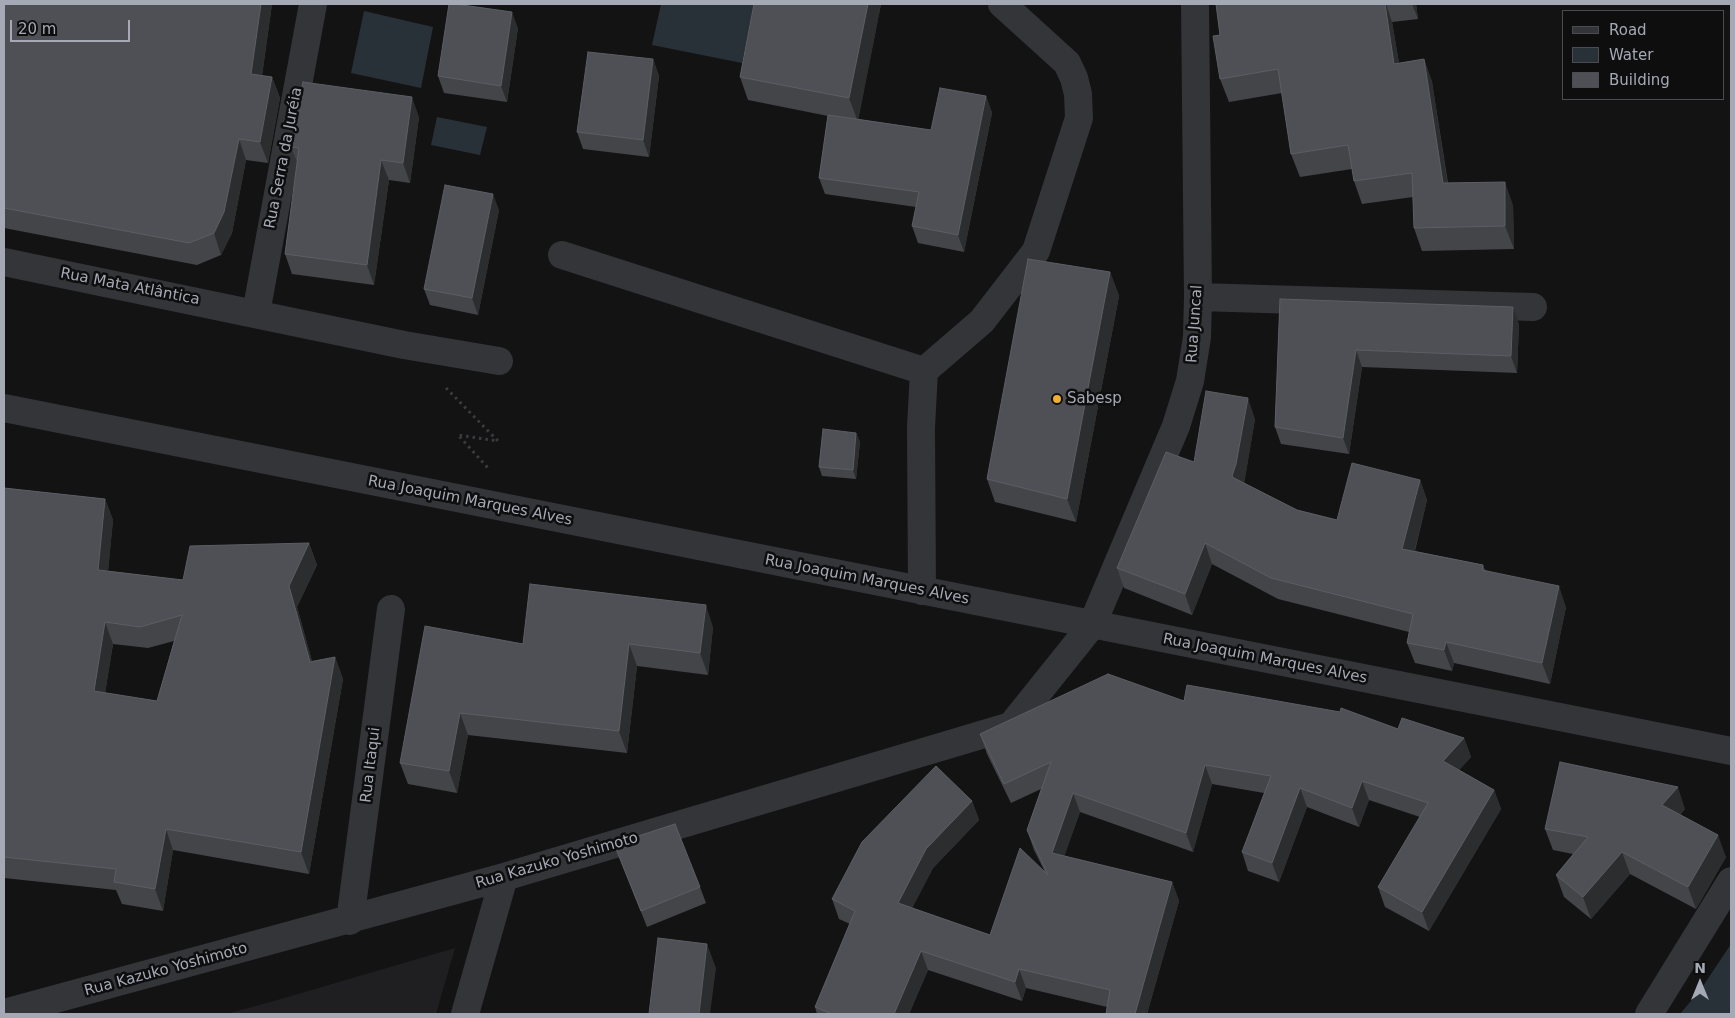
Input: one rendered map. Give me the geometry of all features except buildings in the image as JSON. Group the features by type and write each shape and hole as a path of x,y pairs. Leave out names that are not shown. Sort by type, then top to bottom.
{"street":[{"name":"Rua Serra da Juréia","path":"256,313 314,4"},
{"path":"922,591 921,427 924,372 982,321 1036,250 1079,118 1076,86 1067,64 1002,4"},
{"name":"Rua Juncal","path":"1092,625 1176,426 1190,382 1197,337 1198,297 1195,4"},
{"path":"562,255 924,372"},
{"name":"Rua Mata Atlântica","path":"4,262 404,345 499,362"},
{"path":"1198,297 1533,307"},
{"name":"Rua Joaquim Marques Alves","path":"4,408 1731,751"},
{"name":"Rua Itaqui","path":"350,921 391,609"},
{"name":"Rua Kazuko Yoshimoto","path":"4,1013 350,921 1011,726 1092,625"},
{"path":"465,1014 504,877"},
{"path":"1649,1014 1731,881"}],"path":[{"path":"444,386 498,441 458,435 491,470"}],"shaded area":[{"path":"455,948 436,1014 226,1014 274,1001"}],"water":[{"path":"661,4 754,4 742,63 652,45"},
{"path":"364,11 433,27 421,88 351,73"},
{"path":"437,117 487,127 480,155 431,145"},
{"path":"1731,944 1731,1014 1680,1014 1701,989"}],"place":[{"name":"Sabesp","path":"1057,399"}]}
